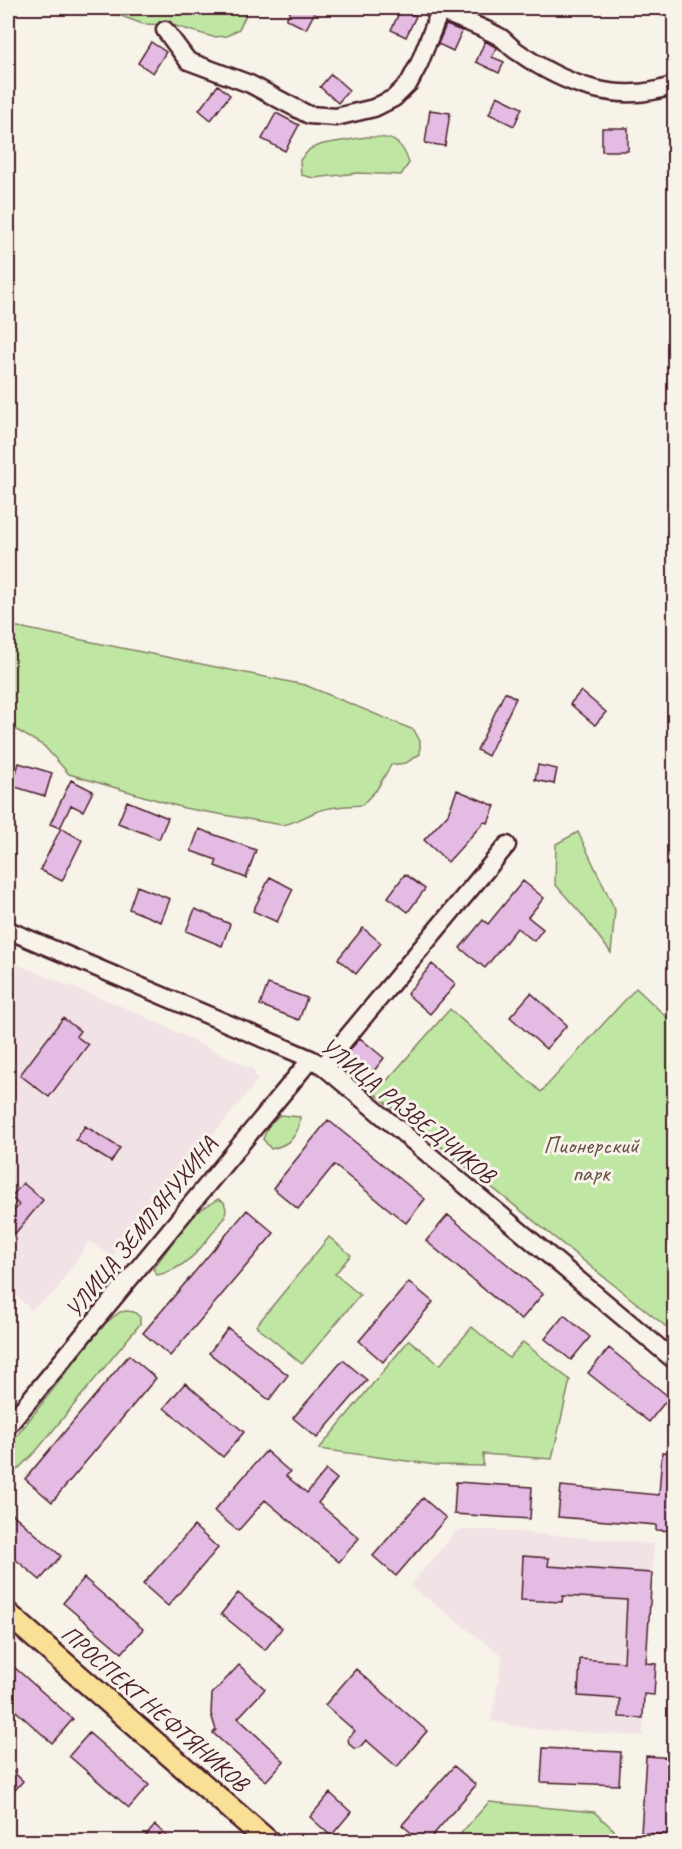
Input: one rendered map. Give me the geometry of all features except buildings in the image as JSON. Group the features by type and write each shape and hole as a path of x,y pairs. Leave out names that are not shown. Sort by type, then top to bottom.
{"main road":[{"name":"ПРОСПЕКТ НЕФТЯНИКОВ","path":"8,1614 268,1842"}],"street":[{"path":"165,30 188,61 250,84 309,115 336,117 374,108 394,98 409,83 419,64 436,9 501,38 516,51 545,69 595,90 621,94 675,85"},
{"name":"УЛИЦА ЗЕМЛЯНУХИНА","path":"8,1426 317,1063 507,845"},
{"name":"УЛИЦА РАЗВЕДЧИКОВ","path":"8,930 317,1063 675,1359"}],"shaded area":[{"path":"8,961 135,1012 252,1069 258,1080 112,1257 89,1241 55,1292 31,1310 8,1288"},
{"path":"494,1530 654,1544 646,1663 656,1664 654,1695 644,1694 643,1736 533,1729 491,1721 503,1656 410,1586 456,1531"}],"green space":[{"path":"99,8 242,8 245,17 239,29 227,36 213,37 172,25 143,24"},
{"path":"366,137 388,138 399,144 409,163 401,175 358,173 314,178 301,175 300,160 310,149 323,144"},
{"path":"8,625 305,685 414,730 420,741 420,754 406,763 391,765 377,789 362,805 323,809 282,825 184,808 69,774 44,746 8,725"},
{"path":"578,832 615,910 611,953 555,884 556,844"},
{"name":"Пионерский парк","path":"636,988 674,1024 674,1333 375,1094 450,1009 541,1092"},
{"path":"280,1115 300,1117 298,1129 288,1142 271,1149 263,1139 269,1124"},
{"path":"218,1199 224,1202 225,1216 204,1244 179,1267 157,1275 153,1269 193,1214"},
{"path":"329,1237 351,1255 335,1274 360,1295 302,1364 256,1326"},
{"path":"120,1312 134,1312 140,1317 140,1324 37,1450 8,1479 8,1447 103,1325"},
{"path":"472,1327 509,1358 523,1342 570,1380 552,1459 483,1454 483,1466 436,1465 319,1449 409,1340 440,1365"},
{"path":"489,1802 594,1812 614,1830 616,1841 454,1841"}]}
